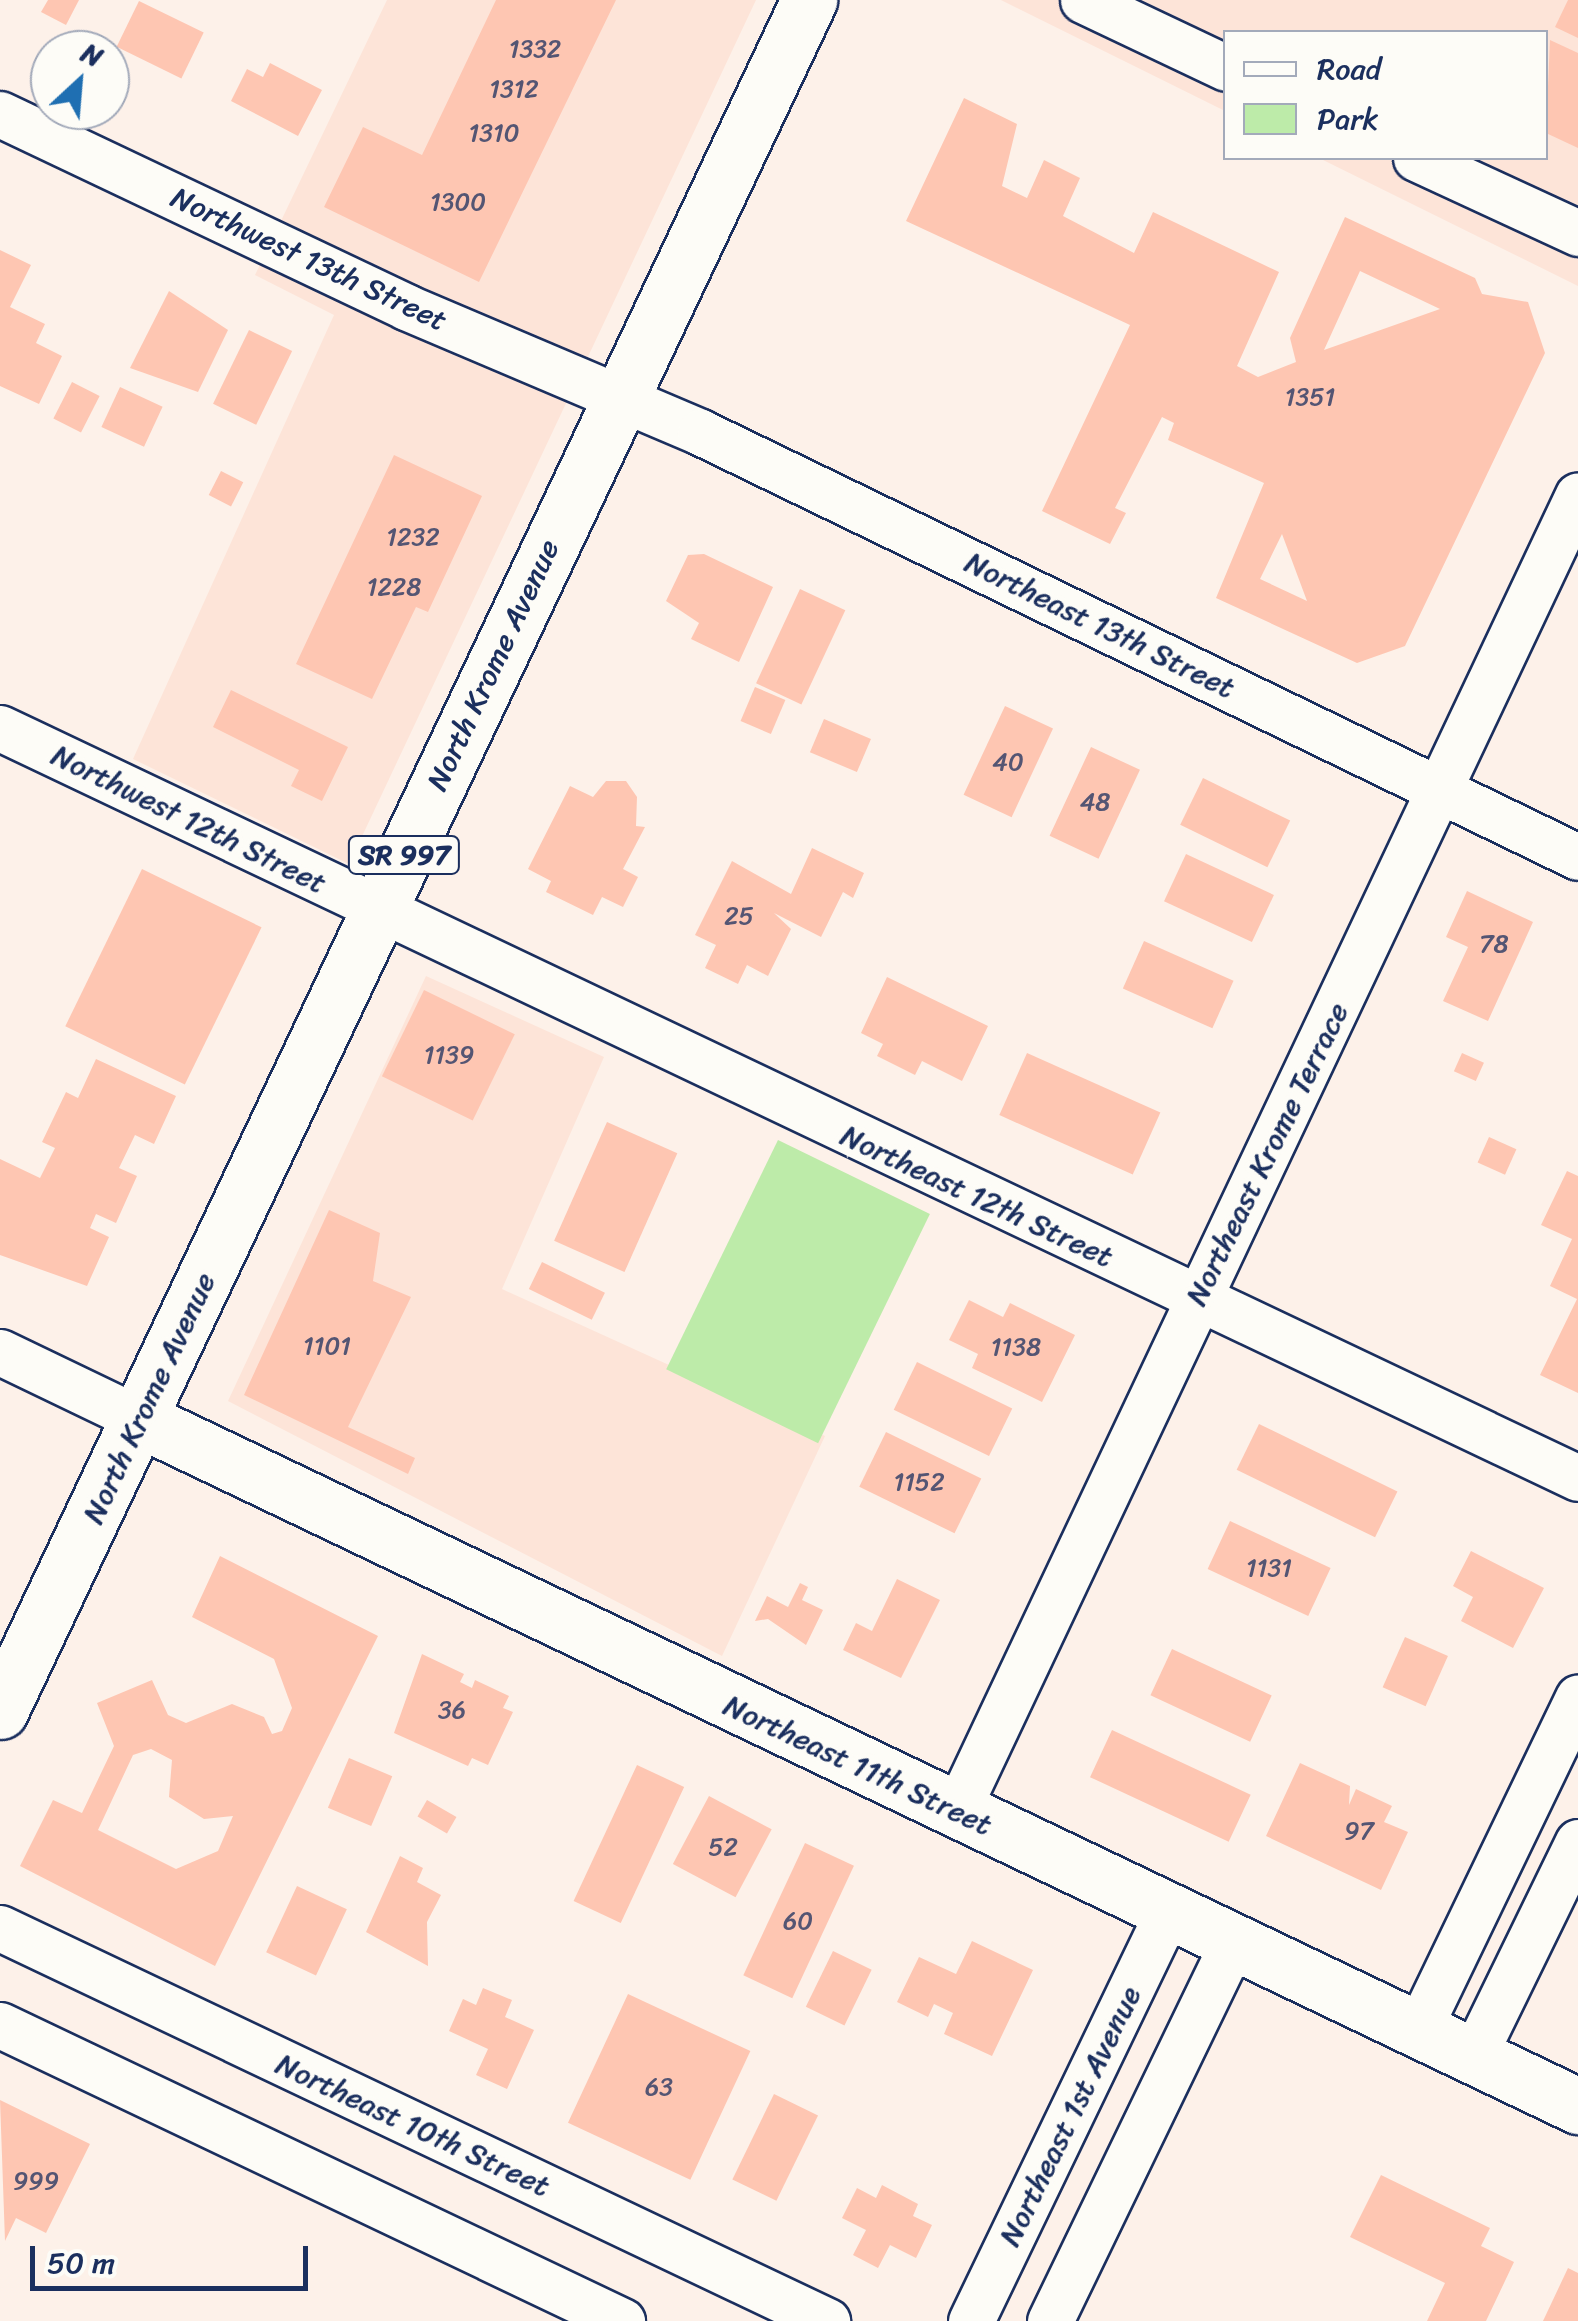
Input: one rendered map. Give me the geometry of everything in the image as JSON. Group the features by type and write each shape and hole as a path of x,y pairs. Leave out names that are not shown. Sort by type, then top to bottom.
{"main road":[{"name":"North Krome Avenue","path":"0,1711 809,0"},
{"name":"Northeast 11th Street","path":"139,1419 1578,2106"}],"street":[{"path":"1082,0 1223,67"},
{"name":"Northwest 13th Street","path":"0,114 619,400"},
{"path":"1420,160 1578,233"},
{"name":"Northeast 13th Street","path":"619,400 1578,857"},
{"name":"Northeast Krome Terrace","path":"956,1812 1578,495"},
{"name":"Northwest 12th Street","path":"0,728 378,910"},
{"name":"Northeast 12th Street","path":"378,910 1578,1478"},
{"path":"0,1352 139,1419"},
{"path":"1418,2030 1578,1697"},
{"path":"1474,2055 1578,1842"},
{"name":"Northeast 1st Avenue","path":"971,2321 1168,1911"},
{"name":"Northeast 10th Street","path":"0,1928 827,2321"},
{"path":"1050,2321 1234,1942"},
{"path":"0,2024 622,2321"}],"shaded area":[{"path":"387,0 756,0 349,864 133,759 334,315 255,275"},
{"path":"1001,0 1578,0 1578,286 1323,160 1548,160 1548,30 1223,30 1223,110"},
{"path":"426,976 604,1057 502,1289 825,1436 722,1656 228,1401"}],"green space":[{"path":"778,1140 930,1214 818,1443 666,1369"}],"building":[{"path":"48,0 79,0 66,25 41,12"},
{"path":"496,0 616,0 479,282 324,207 363,127 422,155"},
{"path":"1568,0 1578,0 1578,38 1555,27"},
{"path":"139,1 204,33 181,78 130,53 130,30 125,30"},
{"path":"1550,40 1578,53 1578,148 1548,134"},
{"path":"270,63 322,90 298,136 231,101 247,69 263,77"},
{"path":"964,98 1017,124 1002,186 1027,198 1044,160 1080,178 1063,216 1134,253 1153,212 1279,272 1237,366 1258,377 1296,362 1290,338 1345,217 1475,278 1482,294 1528,302 1545,353 1405,646 1357,663 1216,598 1264,483 1168,440 1174,423 1162,417 1115,508 1126,513 1110,544 1042,511 1130,325 906,221","holes":["1360,271 1440,309 1324,350","1282,534 1307,601 1260,579"]},
{"path":"0,250 31,265 10,307 45,324 36,343 62,356 39,404 0,386"},
{"path":"169,291 228,330 198,392 130,368"},
{"path":"249,330 292,351 256,425 213,404"},
{"path":"72,382 100,396 81,433 53,419"},
{"path":"120,387 163,407 144,447 101,427"},
{"path":"394,455 482,496 428,612 416,607 372,699 296,664"},
{"path":"221,471 243,482 231,506 209,495"},
{"path":"704,554 773,587 739,662 691,639 699,623 666,601 688,555"},
{"path":"800,589 845,610 801,704 756,683"},
{"path":"755,687 785,700 771,734 741,721"},
{"path":"231,690 348,747 322,801 291,786 299,770 213,727"},
{"path":"1005,706 1053,728 1012,817 964,795"},
{"path":"824,719 871,739 857,772 810,752"},
{"path":"1091,747 1140,770 1099,859 1050,836"},
{"path":"1203,778 1290,821 1267,867 1180,825"},
{"path":"606,781 626,781 637,797 636,826 645,827 623,869 638,877 623,907 602,897 593,915 546,892 551,881 528,869 570,786 593,797"},
{"path":"812,848 864,873 853,898 843,892 821,937 774,913 791,929 768,976 747,965 738,984 705,968 716,945 695,935 732,861 791,894"},
{"path":"1186,854 1274,895 1252,942 1164,901"},
{"path":"142,869 262,927 185,1085 65,1026"},
{"path":"1467,891 1533,922 1488,1021 1443,1001 1468,947 1446,937"},
{"path":"1144,941 1234,981 1212,1028 1123,989"},
{"path":"887,977 988,1026 962,1081 922,1061 915,1075 877,1056 883,1044 861,1033"},
{"path":"424,990 515,1034 473,1121 382,1076"},
{"path":"1027,1053 1160,1112 1133,1175 999,1115"},
{"path":"1462,1053 1484,1063 1476,1081 1454,1071"},
{"path":"96,1059 176,1096 154,1144 135,1135 119,1168 137,1176 116,1223 96,1214 90,1228 109,1237 87,1286 0,1255 0,1159 40,1178 55,1148 42,1142 66,1092 78,1098"},
{"path":"607,1122 677,1153 624,1272 554,1241"},
{"path":"1489,1137 1516,1149 1505,1175 1478,1163"},
{"path":"1567,1171 1578,1176 1578,1393 1540,1375 1577,1299 1550,1286 1572,1239 1541,1225"},
{"path":"329,1210 380,1233 373,1281 411,1297 348,1427 415,1458 408,1474 244,1395"},
{"path":"542,1262 605,1293 592,1320 529,1289"},
{"path":"969,1300 1003,1317 1010,1303 1075,1335 1042,1402 972,1368 978,1354 949,1340"},
{"path":"917,1362 1012,1408 989,1456 894,1410"},
{"path":"1259,1424 1397,1492 1375,1537 1237,1470"},
{"path":"886,1432 981,1478 955,1533 859,1487"},
{"path":"1230,1521 1331,1568 1308,1616 1208,1569"},
{"path":"1471,1551 1544,1588 1513,1648 1461,1621 1473,1597 1453,1586"},
{"path":"220,1556 378,1636 215,1966 20,1866 53,1800 82,1813 114,1746 97,1703 152,1680 168,1715 186,1723 232,1704 264,1717 272,1734 282,1731 292,1708 274,1659 192,1617","holes":["151,1749 172,1760 169,1797 204,1819 233,1816 218,1851 176,1869 98,1830 133,1755"]},
{"path":"897,1579 940,1600 901,1678 843,1650 856,1623 872,1631"},
{"path":"800,1583 808,1587 802,1600 823,1610 806,1645 768,1619 755,1621 767,1596 788,1607"},
{"path":"1405,1637 1448,1656 1426,1706 1383,1687"},
{"path":"1172,1649 1272,1695 1250,1742 1150,1695"},
{"path":"422,1654 464,1674 460,1682 472,1688 475,1680 509,1696 503,1708 513,1712 488,1765 472,1758 468,1766 394,1733"},
{"path":"1112,1730 1251,1795 1229,1842 1090,1777"},
{"path":"349,1758 392,1776 371,1826 328,1808"},
{"path":"1300,1763 1350,1786 1349,1805 1356,1789 1392,1806 1384,1822 1408,1832 1381,1890 1266,1836"},
{"path":"637,1765 684,1787 621,1923 574,1901"},
{"path":"709,1796 772,1829 736,1897 673,1864"},
{"path":"427,1800 456,1817 447,1833 418,1816"},
{"path":"805,1843 854,1866 792,1998 743,1975"},
{"path":"400,1856 423,1868 417,1882 441,1895 427,1922 428,1966 366,1932"},
{"path":"297,1886 347,1909 316,1975 266,1952"},
{"path":"972,1941 1033,1970 992,2056 944,2034 953,2013 934,2004 928,2017 897,2002 919,1957 956,1974"},
{"path":"833,1951 872,1970 844,2026 806,2007"},
{"path":"483,1988 512,2000 505,2017 534,2030 507,2089 476,2075 488,2049 449,2031 463,1999 476,2005"},
{"path":"628,1994 750,2051 690,2180 568,2123"},
{"path":"774,2094 818,2115 776,2201 732,2179"},
{"path":"0,2100 90,2144 46,2233 16,2218 5,2241"},
{"path":"1381,2175 1490,2228 1481,2246 1514,2262 1486,2321 1427,2321 1445,2283 1350,2237"},
{"path":"882,2185 918,2204 913,2216 932,2225 916,2258 890,2245 878,2268 853,2255 866,2230 842,2218 857,2188 876,2198"},
{"path":"1568,2268 1578,2273 1578,2321 1543,2321"}]}
